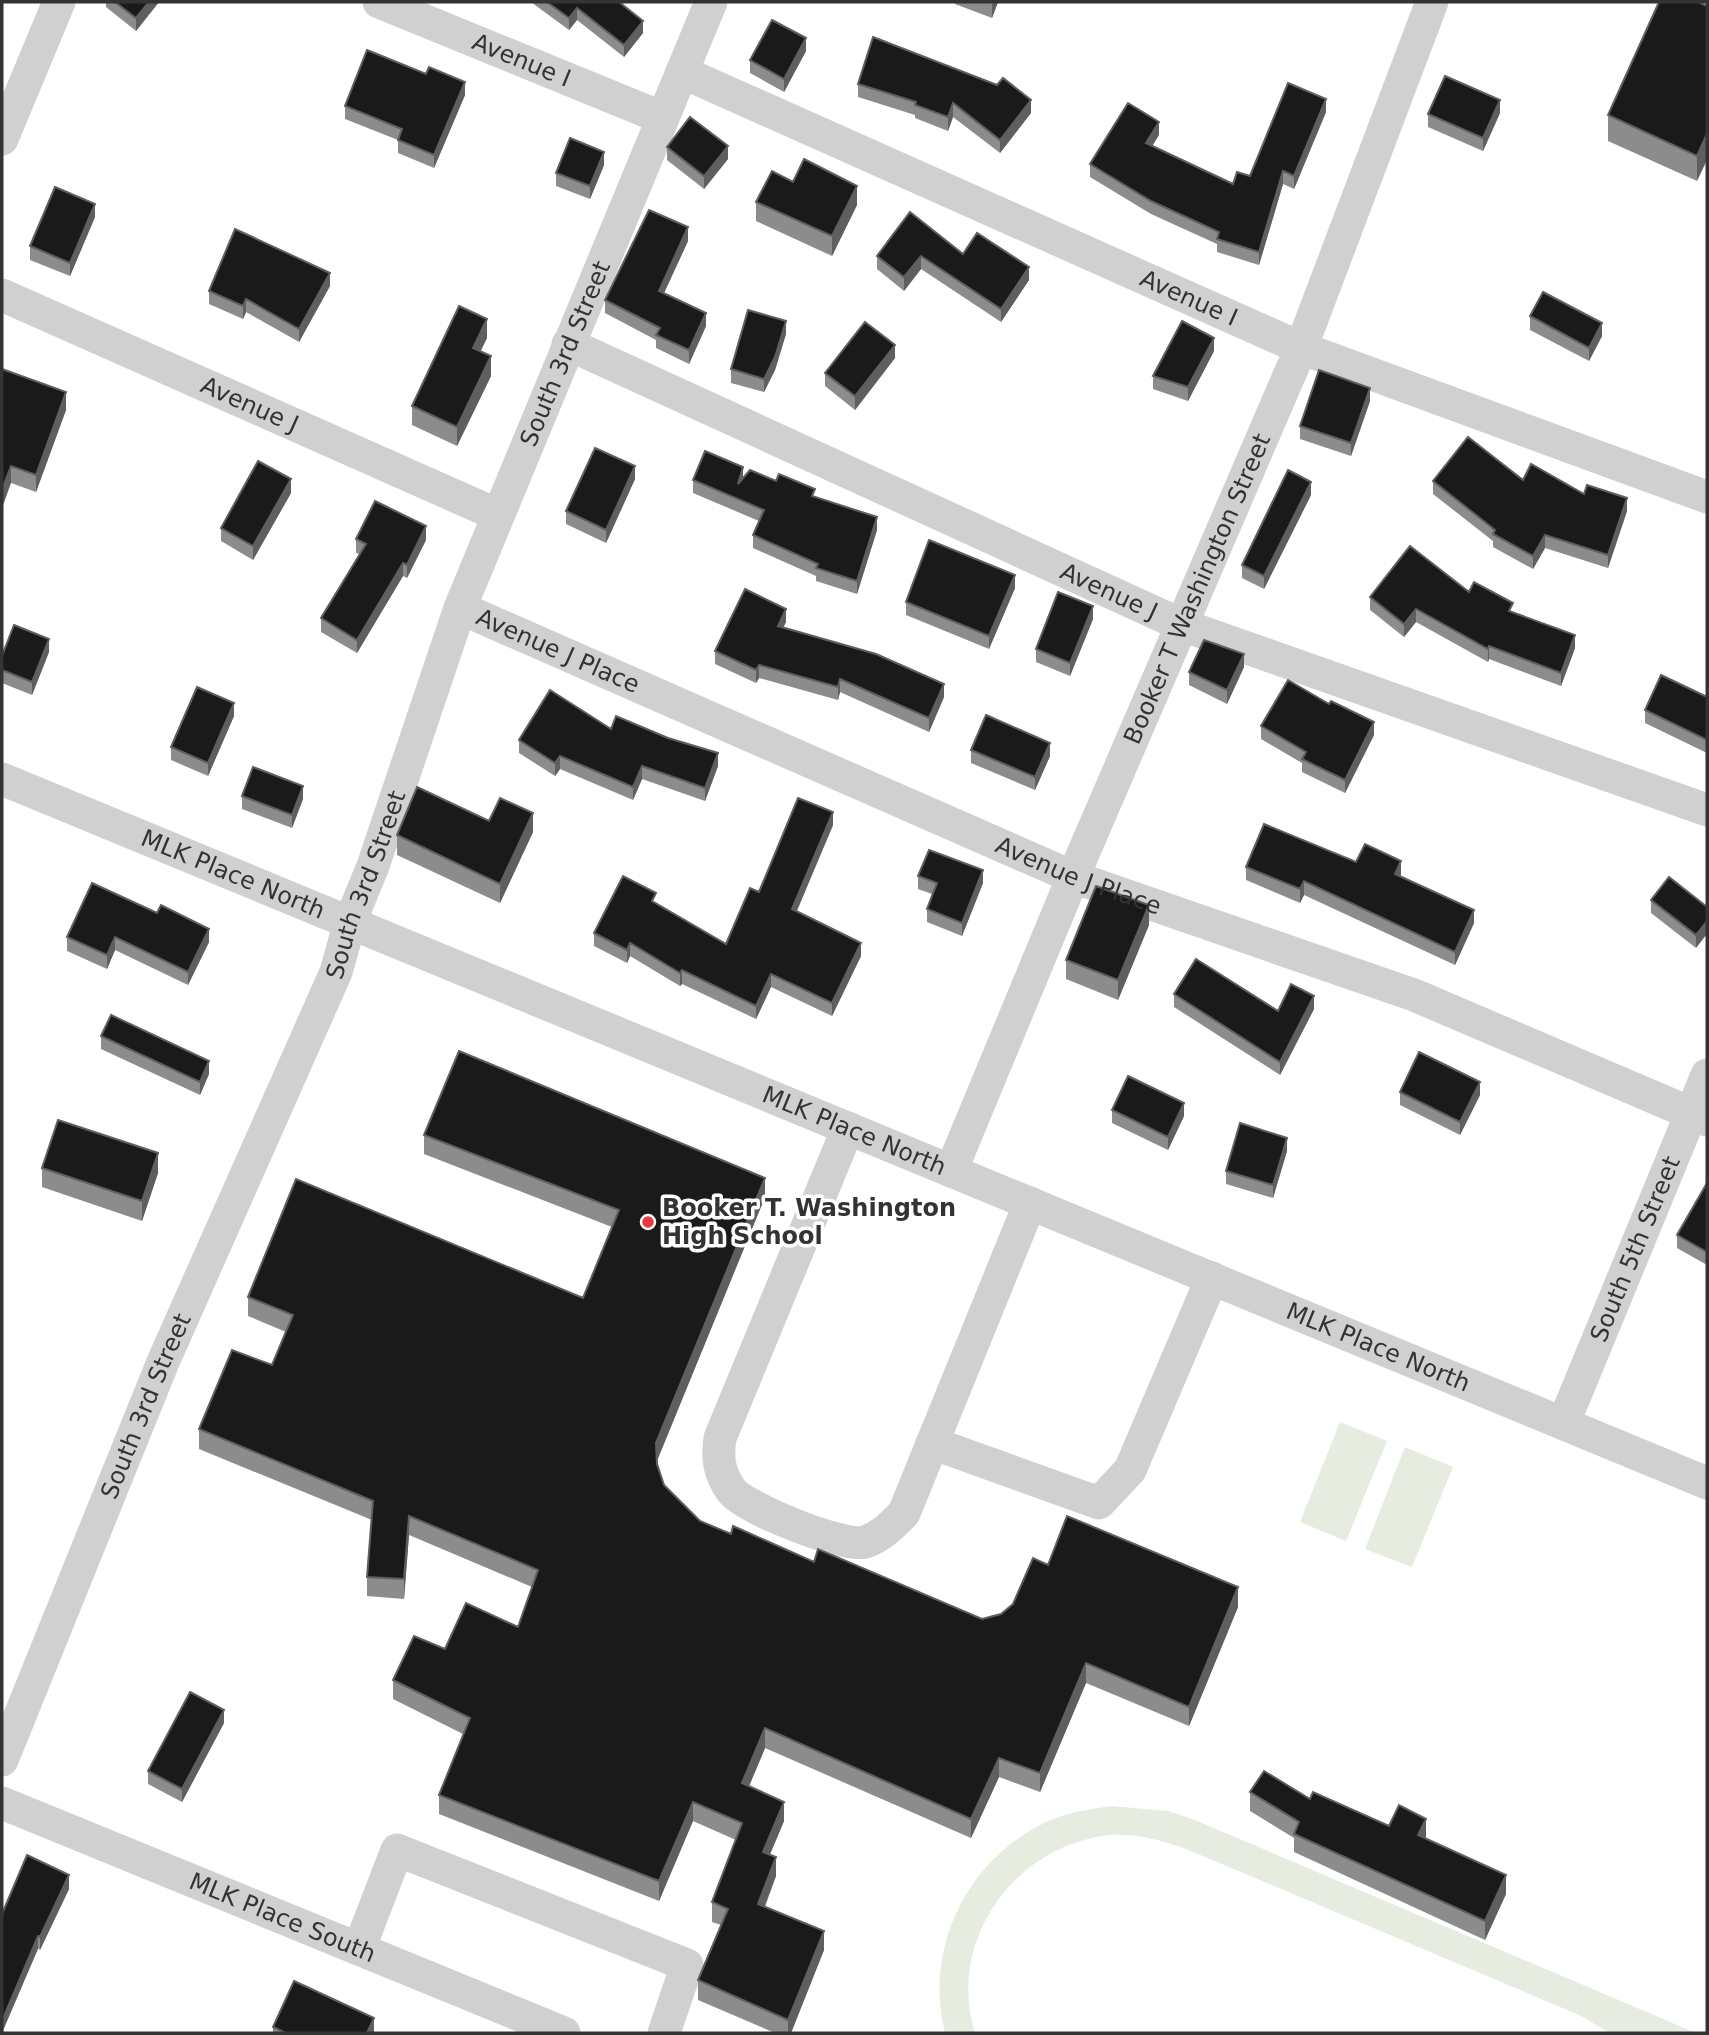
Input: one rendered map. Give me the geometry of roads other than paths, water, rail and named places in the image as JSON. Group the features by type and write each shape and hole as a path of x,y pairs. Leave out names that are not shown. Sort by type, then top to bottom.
{"street":[{"path":"2,139 60,2"},
{"name":"Avenue I","path":"379,2 663,118"},
{"name":"South 3rd Street","path":"2,1760 163,1362 336,972 350,922 373,866 460,608 711,2"},
{"name":"Booker T Washington Street","path":"951,1171 1073,877 1301,348 1432,2"},
{"name":"Avenue I","path":"682,72 1301,348 1707,497"},
{"name":"Avenue J","path":"2,295 498,515"},
{"name":"Avenue J","path":"568,344 1182,625 1707,810"},
{"name":"Avenue J Place","path":"460,608 1073,877 1414,995 1699,1116"},
{"name":"MLK Place North","path":"2,779 1707,1483"},
{"name":"South 5th Street","path":"1564,1422 1699,1116 1707,1075"},
{"path":"848,1128 720,1438 718,1457 722,1474 732,1492 749,1505 841,1541 862,1543 884,1533 904,1513 1030,1203"},
{"path":"932,1443 1099,1503 1130,1470 1212,1278"},
{"name":"MLK Place South","path":"2,1803 359,1949 512,2023 564,2033"},
{"path":"359,1949 397,1850 687,1965 664,2033"}],"place":[{"name":"Booker T. Washington High School","path":"648,1222"}]}
